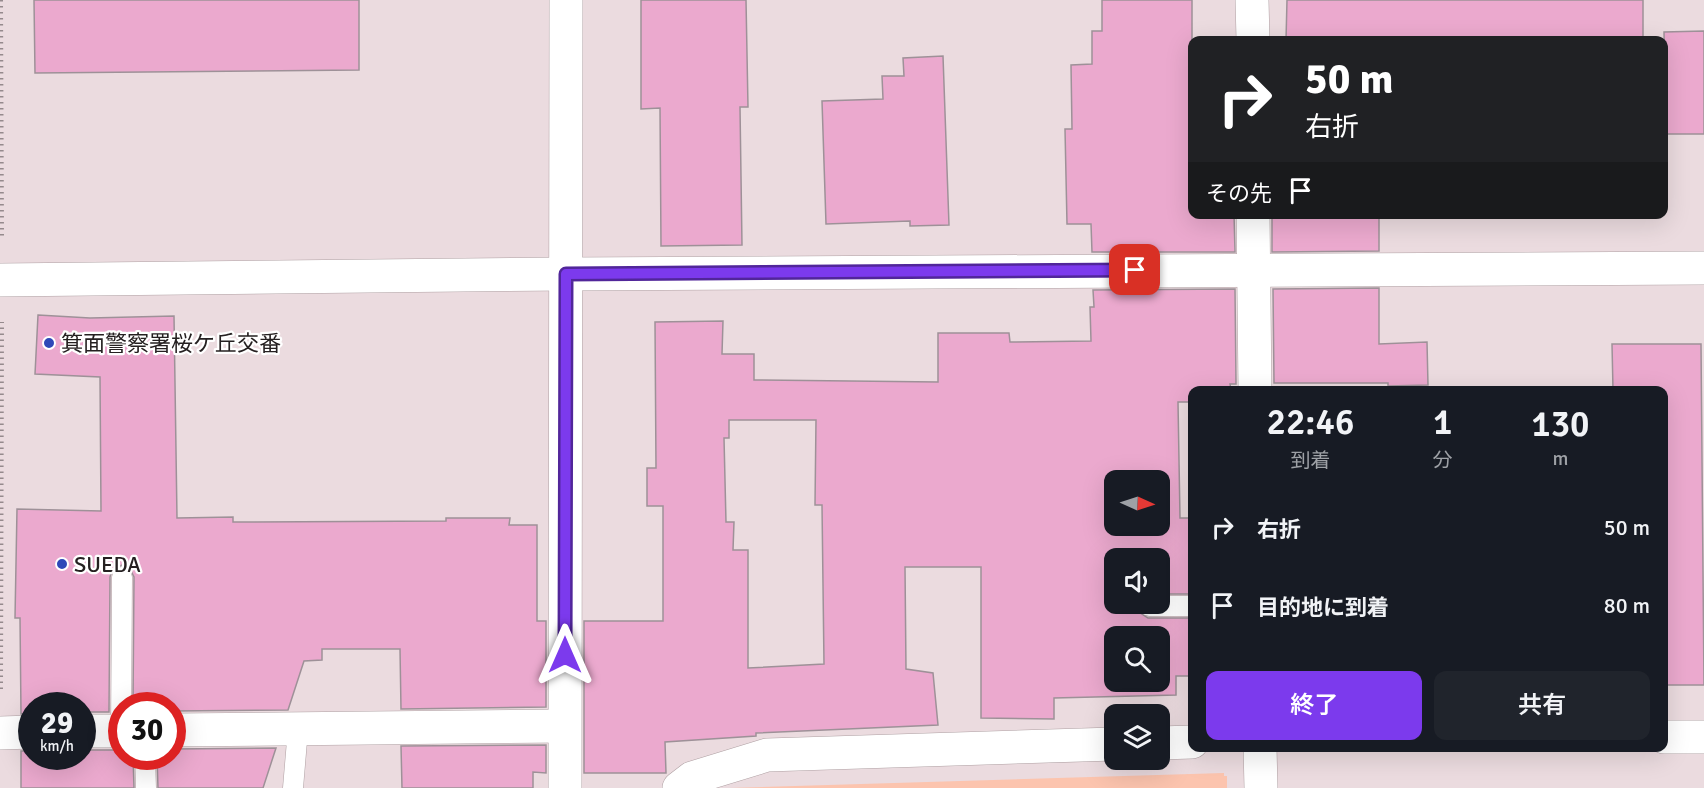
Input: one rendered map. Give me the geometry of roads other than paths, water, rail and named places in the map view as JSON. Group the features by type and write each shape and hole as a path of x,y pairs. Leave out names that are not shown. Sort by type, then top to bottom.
{"street":[{"path":"565,788 566,0"},
{"path":"1252,0 1252,36"},
{"path":"1253,219 1255,386"},
{"path":"1,280 1253,269 1704,268"},
{"path":"186,730 564,726"},
{"path":"1668,737 1704,737"},
{"path":"1170,743 1188,742"},
{"path":"679,788 692,778 767,755 1104,744"},
{"path":"1260,752 1261,788"}],"lane":[{"path":"121,692 122,577"},
{"path":"1170,606 1188,606"},
{"path":"293,788 298,729"},
{"path":"145,770 146,788"}],"place":[{"name":"箕面警察署桜ケ丘交番","path":"49,343"},
{"name":"SUEDA","path":"62,564"}]}
